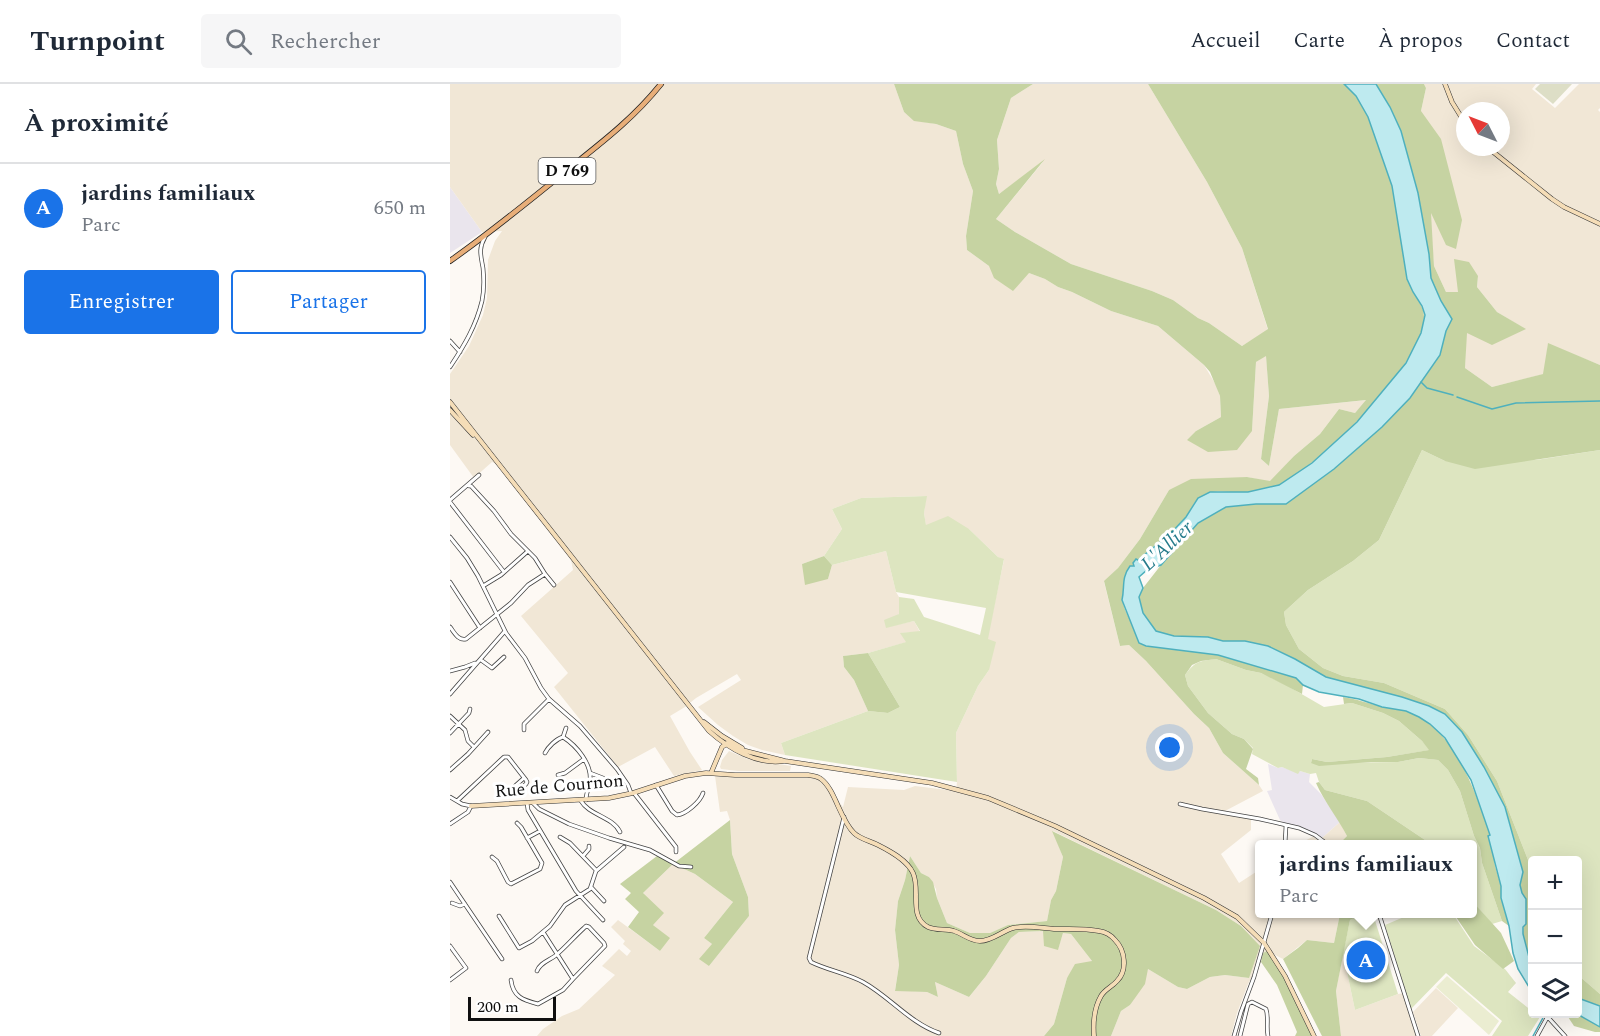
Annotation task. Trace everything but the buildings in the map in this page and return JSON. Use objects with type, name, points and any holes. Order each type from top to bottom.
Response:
[{"type":"main road","name":"D 769","points":[[450,261],[616,132],[661,84]]},
{"type":"main road","points":[[1445,84],[1456,108]]},
{"type":"main road","points":[[1498,156],[1552,199],[1600,224]]},
{"type":"main road","points":[[450,402],[701,720],[740,753],[778,762],[785,761]]},
{"type":"main road","points":[[450,410],[482,444]]},
{"type":"main road","points":[[727,742],[744,750],[785,761],[932,783],[988,798],[1056,826],[1204,898],[1231,913],[1264,943],[1285,976],[1314,1036]]},
{"type":"main road","points":[[708,773],[726,748],[727,742]]},
{"type":"main road","points":[[715,765],[717,773]]},
{"type":"main road","name":"Rue de Cournon","points":[[471,806],[609,798],[685,776],[708,773],[808,775],[818,777],[825,783],[844,818]]},
{"type":"main road","points":[[844,818],[856,834],[887,850],[910,868],[917,885],[918,916],[928,927],[951,931],[976,941],[987,940],[1007,930],[1021,927],[1093,930],[1115,939],[1123,952],[1123,968],[1120,979],[1104,991],[1099,1001],[1094,1020],[1094,1036]]},
{"type":"street","points":[[450,367],[477,320],[482,301],[483,270],[479,252],[485,236]]},
{"type":"street","points":[[450,341],[460,352]]},
{"type":"street","points":[[479,475],[450,501],[504,572]]},
{"type":"street","points":[[469,486],[492,508],[511,534],[537,561],[554,585]]},
{"type":"street","points":[[450,537],[467,558],[505,631],[525,658],[540,687],[549,699],[604,753],[632,793],[676,847],[676,852]]},
{"type":"street","points":[[483,586],[504,572],[528,551]]},
{"type":"street","points":[[450,627],[459,639],[466,639],[511,603],[531,582],[545,574]]},
{"type":"street","points":[[450,582],[480,628]]},
{"type":"street","points":[[450,694],[505,631]]},
{"type":"street","points":[[478,661],[492,668],[504,657]]},
{"type":"street","points":[[450,671],[465,668],[478,661]]},
{"type":"street","points":[[465,668],[468,672]]},
{"type":"street","points":[[456,670],[464,678]]},
{"type":"street","points":[[524,730],[524,724],[549,699]]},
{"type":"street","points":[[450,733],[470,709]]},
{"type":"street","points":[[450,716],[466,731],[468,741],[474,747]]},
{"type":"street","points":[[563,738],[566,728]]},
{"type":"street","points":[[450,770],[453,764],[488,732]]},
{"type":"street","points":[[545,753],[547,748],[563,738]]},
{"type":"street","points":[[563,738],[571,743],[584,759],[590,773],[590,784],[583,804],[616,825],[620,832]]},
{"type":"street","points":[[457,801],[504,756],[508,757],[524,778]]},
{"type":"street","points":[[558,775],[565,773],[584,759]]},
{"type":"street","points":[[590,773],[605,781],[603,784],[590,784]]},
{"type":"street","points":[[656,785],[676,815],[685,813],[702,798],[703,793]]},
{"type":"street","name":"Rue de Cournon","points":[[450,797],[471,806]]},
{"type":"street","points":[[527,803],[528,810],[576,891],[603,920]]},
{"type":"street","points":[[533,803],[569,824],[653,852],[679,866],[691,867]]},
{"type":"street","points":[[1180,804],[1299,828],[1322,840]]},
{"type":"street","points":[[450,824],[468,812],[471,806]]},
{"type":"street","points":[[844,818],[809,958],[811,962],[863,982],[926,1028],[939,1033]]},
{"type":"street","points":[[492,857],[511,884],[540,869],[542,863],[517,823]]},
{"type":"street","points":[[1285,840],[1286,826]]},
{"type":"street","points":[[527,838],[540,831]]},
{"type":"street","points":[[545,839],[550,837]]},
{"type":"street","points":[[560,837],[570,843],[596,871]]},
{"type":"street","points":[[583,856],[589,846]]},
{"type":"street","points":[[499,916],[519,948],[543,932],[554,922],[563,907],[591,887],[596,871],[624,847]]},
{"type":"street","points":[[450,882],[502,959]]},
{"type":"street","points":[[591,887],[604,902]]},
{"type":"street","points":[[453,903],[460,906],[465,904]]},
{"type":"street","points":[[1234,1036],[1271,918]]},
{"type":"street","points":[[1380,918],[1418,1036]]},
{"type":"street","points":[[512,980],[512,986],[522,999],[540,1004],[563,990],[605,944],[589,927],[586,927],[540,965],[537,971]]},
{"type":"street","points":[[543,932],[573,979]]},
{"type":"street","points":[[450,946],[466,968],[450,980]]},
{"type":"street","points":[[1240,1036],[1248,1004],[1252,1002],[1266,1009],[1268,1036]]},
{"type":"street","points":[[1537,1036],[1545,1018]]},
{"type":"street","points":[[1549,1018],[1565,1036]]},
{"type":"street","points":[[1541,1029],[1545,1025],[1554,1023]]},
{"type":"shaded area","points":[[450,84],[894,84],[904,112],[914,120],[956,131],[963,164],[973,191],[966,236],[967,250],[989,266],[1029,273],[1111,311],[1158,326],[1204,365],[1220,396],[1221,417],[1196,431],[1252,431],[1256,362],[1266,355],[1269,396],[1261,459],[1269,466],[1279,409],[1367,400],[1355,413],[1339,409],[1320,434],[1294,456],[1270,482],[1247,477],[1169,490],[1140,539],[1104,582],[1120,646],[1129,645],[1146,661],[1209,728],[1223,753],[1263,791],[1225,811],[1251,819],[1251,830],[1221,854],[1239,883],[1255,873],[1255,918],[1339,918],[1334,943],[1307,940],[1283,959],[1267,951],[1263,953],[1261,962],[1248,984],[1231,1036],[1111,1036],[1121,1011],[1130,1005],[1148,969],[1178,987],[1187,989],[1210,977],[1225,975],[1249,978],[1241,926],[1216,910],[1053,831],[1063,857],[1047,921],[1008,925],[990,933],[970,933],[947,923],[937,898],[936,889],[929,877],[921,873],[910,856],[898,901],[895,930],[899,965],[895,990],[927,992],[938,997],[935,982],[969,997],[1011,938],[1019,932],[1043,931],[1058,949],[1063,933],[1071,934],[1092,961],[1067,978],[1054,1024],[1044,1036],[537,1036],[562,1016],[579,1009],[615,975],[602,966],[619,949],[627,956],[631,951],[611,927],[618,920],[660,951],[669,938],[653,925],[643,893],[673,864],[695,874],[733,902],[704,938],[712,944],[709,966],[749,916],[748,897],[732,854],[730,820],[727,811],[720,812],[715,776],[813,777],[822,781],[843,807],[848,787],[904,790],[915,786],[956,791],[956,733],[978,686],[989,670],[987,639],[1004,560],[969,529],[926,526],[924,513],[926,496],[861,498],[832,509],[842,529],[824,556],[802,564],[828,579],[832,565],[886,551],[899,597],[899,614],[886,627],[914,621],[920,632],[901,633],[907,642],[868,653],[843,656],[844,667],[854,680],[868,711],[781,743],[785,755],[762,750],[733,736],[698,707],[741,680],[737,674],[670,716],[702,770],[674,776],[655,747],[618,767],[554,687],[568,673],[521,616],[573,570],[571,560],[496,464],[492,462],[474,478],[450,445],[450,374],[469,346],[483,315],[487,298],[488,260],[495,241],[502,231],[482,232],[450,187]]},
{"type":"shaded area","points":[[1033,84],[1148,84],[1207,182],[1242,248],[1268,330],[1242,346],[1173,300],[1071,264],[996,219],[1043,162],[999,194],[996,184],[999,169],[997,140],[1011,98]]},
{"type":"shaded area","points":[[1424,84],[1536,84],[1532,89],[1555,108],[1579,84],[1600,84],[1600,108],[1598,110],[1600,112],[1600,365],[1548,344],[1544,374],[1492,387],[1465,368],[1466,333],[1525,329],[1497,312],[1477,287],[1478,276],[1458,293],[1446,292],[1434,266],[1421,111],[1426,88]]},
{"type":"shaded area","points":[[450,187],[482,232],[450,253]]},
{"type":"shaded area","points":[[729,751],[748,759],[791,766],[790,771],[721,769],[722,760]]},
{"type":"shaded area","points":[[1268,764],[1298,773],[1300,771],[1310,774],[1309,782],[1321,794],[1340,822],[1322,838],[1299,827],[1287,825],[1280,820],[1267,791],[1272,790]]},
{"type":"shaded area","points":[[1340,822],[1347,836],[1343,840],[1306,840],[1314,836],[1322,838]]},
{"type":"shaded area","points":[[1343,953],[1355,1010],[1404,993],[1417,1036],[1341,1036],[1336,991]]},
{"type":"shaded area","points":[[1436,988],[1458,1008],[1432,1036],[1421,1036],[1413,1012]]},
{"type":"green space","points":[[894,84],[1033,84],[1011,98],[997,140],[999,169],[996,184],[999,194],[1045,159],[996,219],[1071,264],[1173,300],[1242,346],[1268,329],[1242,248],[1207,182],[1148,84],[1344,84],[1356,96],[1368,117],[1392,186],[1413,292],[1424,313],[1420,336],[1408,359],[1389,385],[1367,411],[1319,457],[1297,474],[1272,488],[1249,492],[1211,492],[1200,497],[1178,526],[1137,562],[1127,579],[1124,592],[1125,609],[1137,638],[1145,646],[1218,655],[1296,678],[1303,685],[1302,694],[1261,673],[1216,659],[1192,665],[1185,675],[1188,686],[1208,713],[1232,734],[1244,739],[1253,749],[1246,769],[1258,778],[1259,785],[1223,753],[1209,728],[1146,661],[1129,645],[1120,646],[1104,581],[1118,568],[1140,539],[1169,490],[1191,479],[1247,477],[1270,481],[1320,434],[1339,409],[1355,413],[1366,400],[1279,409],[1269,466],[1261,459],[1269,396],[1266,356],[1256,362],[1252,431],[1237,450],[1208,452],[1187,440],[1196,431],[1221,417],[1220,396],[1210,372],[1158,326],[1111,311],[1029,273],[1013,291],[994,278],[989,266],[967,250],[966,236],[973,191],[963,164],[956,131],[936,124],[914,121],[904,112]]},
{"type":"green space","points":[[1376,84],[1424,84],[1426,88],[1421,111],[1441,139],[1462,220],[1456,249],[1446,245],[1431,213],[1434,266],[1446,292],[1458,292],[1454,259],[1469,262],[1478,276],[1477,287],[1497,312],[1526,329],[1492,345],[1467,333],[1465,368],[1492,387],[1543,374],[1548,343],[1600,365],[1600,450],[1475,469],[1445,461],[1422,450],[1379,540],[1353,561],[1308,590],[1284,612],[1286,625],[1299,649],[1323,668],[1343,676],[1384,683],[1445,709],[1468,735],[1497,781],[1528,860],[1528,953],[1523,934],[1526,900],[1520,885],[1523,872],[1505,807],[1462,732],[1445,714],[1402,697],[1326,677],[1268,646],[1208,637],[1174,636],[1156,631],[1143,613],[1139,597],[1143,588],[1161,565],[1198,523],[1226,507],[1286,504],[1334,469],[1382,427],[1410,398],[1440,355],[1451,319],[1431,278],[1418,193],[1401,131]]},
{"type":"green space","points":[[1540,84],[1572,84],[1553,104],[1535,89]]},
{"type":"green space","points":[[1422,450],[1445,461],[1536,460],[1600,450],[1600,994],[1582,978],[1582,856],[1528,856],[1528,860],[1497,781],[1468,735],[1445,709],[1384,683],[1343,676],[1323,668],[1299,649],[1286,625],[1284,612],[1308,590],[1353,561],[1379,540]]},
{"type":"green space","points":[[927,496],[924,513],[926,525],[948,516],[969,529],[998,557],[1004,559],[988,639],[996,642],[989,670],[978,686],[956,733],[957,782],[785,755],[781,743],[868,711],[888,713],[900,707],[868,653],[906,642],[900,633],[920,631],[914,621],[886,628],[884,620],[899,614],[899,597],[914,599],[924,617],[980,635],[986,608],[896,592],[886,551],[832,565],[824,556],[842,529],[832,509],[861,498]]},
{"type":"green space","points":[[824,556],[832,565],[828,579],[805,585],[802,564]]},
{"type":"green space","points":[[868,653],[900,707],[888,713],[868,711],[854,680],[844,667],[843,656]]},
{"type":"green space","points":[[1216,659],[1261,673],[1324,707],[1352,703],[1399,721],[1430,750],[1387,757],[1327,762],[1312,759],[1311,763],[1398,762],[1419,758],[1438,760],[1448,770],[1460,791],[1476,840],[1425,840],[1367,801],[1325,790],[1316,773],[1300,771],[1298,774],[1282,767],[1278,768],[1252,754],[1253,748],[1244,739],[1232,734],[1208,713],[1188,686],[1185,675],[1195,664]]},
{"type":"green space","points":[[1343,697],[1406,711],[1437,730],[1449,744],[1468,777],[1488,828],[1489,841],[1492,845],[1501,886],[1501,898],[1509,926],[1502,921],[1460,791],[1448,770],[1438,760],[1419,758],[1398,762],[1319,766],[1311,763],[1312,759],[1327,762],[1387,757],[1429,750],[1399,721],[1352,703],[1344,704]]},
{"type":"green space","points":[[1319,782],[1325,790],[1367,801],[1425,840],[1343,840],[1347,836],[1316,783]]},
{"type":"green space","points":[[730,820],[732,854],[748,897],[749,916],[709,966],[699,959],[712,944],[704,938],[733,902],[695,874],[673,864]]},
{"type":"green space","points":[[1052,831],[1216,910],[1241,926],[1260,946],[1249,978],[1225,975],[1210,977],[1187,989],[1178,987],[1148,969],[1145,984],[1130,1005],[1121,1011],[1111,1036],[1044,1036],[1054,1024],[1067,978],[1075,964],[1092,961],[1071,934],[1063,933],[1058,950],[1044,946],[1043,931],[1019,932],[1011,938],[969,997],[935,982],[938,997],[927,992],[895,991],[899,965],[895,930],[898,901],[910,856],[921,873],[933,882],[947,923],[970,933],[990,933],[1008,925],[1047,921],[1063,857]]},
{"type":"green space","points":[[1477,842],[1502,921],[1492,924],[1477,907]]},
{"type":"green space","points":[[657,856],[673,864],[643,893],[664,913],[653,925],[670,938],[660,951],[628,927],[639,912],[625,899],[631,893],[620,884]]},
{"type":"green space","points":[[1477,906],[1501,933],[1514,961],[1503,969],[1475,945],[1457,918],[1477,918]]},
{"type":"green space","points":[[1339,918],[1354,918],[1350,920],[1336,991],[1341,1036],[1322,1036],[1283,959],[1307,940],[1334,943]]},
{"type":"green space","points":[[1374,918],[1398,994],[1355,1010],[1343,953],[1350,920]]},
{"type":"green space","points":[[1402,918],[1456,918],[1474,946],[1505,969],[1516,983],[1508,992],[1528,1008],[1528,1018],[1539,1018],[1528,1036],[1492,1036],[1502,1021],[1446,973],[1411,1009],[1385,925]]},
{"type":"green space","points":[[1267,951],[1277,964],[1312,1036],[1295,1036],[1297,1032],[1277,985],[1261,962],[1263,953]]},
{"type":"green space","points":[[1447,976],[1499,1021],[1489,1035],[1436,987]]},
{"type":"green space","points":[[1582,978],[1600,994],[1600,1006],[1582,999]]},
{"type":"green space","points":[[1582,1017],[1600,1027],[1600,1032],[1595,1032],[1574,1026],[1569,1018]]},
{"type":"water","name":"L'Allier","points":[[1344,84],[1376,84],[1401,131],[1418,193],[1431,278],[1452,319],[1446,331],[1440,355],[1410,398],[1382,427],[1334,469],[1286,504],[1226,507],[1198,523],[1161,565],[1147,570],[1139,577],[1143,588],[1139,597],[1143,613],[1156,631],[1174,636],[1208,637],[1268,646],[1326,677],[1402,697],[1445,714],[1462,732],[1505,807],[1523,872],[1520,885],[1526,899],[1526,924],[1523,927],[1523,934],[1528,953],[1528,985],[1518,969],[1513,953],[1509,926],[1501,898],[1501,886],[1488,836],[1490,835],[1471,780],[1445,738],[1430,724],[1406,711],[1319,692],[1303,685],[1296,678],[1218,655],[1146,646],[1139,643],[1122,600],[1127,570],[1130,566],[1134,566],[1136,559],[1138,560],[1171,533],[1186,517],[1198,498],[1210,492],[1248,492],[1279,485],[1312,463],[1357,422],[1406,363],[1421,333],[1425,315],[1407,279],[1392,186],[1368,117],[1356,96]]},
{"type":"water","points":[[1582,999],[1600,1006],[1600,1027],[1582,1017]]},
{"type":"waterway","points":[[1421,382],[1427,388],[1453,395]]},
{"type":"waterway","points":[[1457,397],[1492,409],[1516,403],[1600,401]]},
{"type":"waterway","points":[[1533,1036],[1543,1018]]},
{"type":"place","name":"jardins familiaux","points":[[1366,960]]}]
